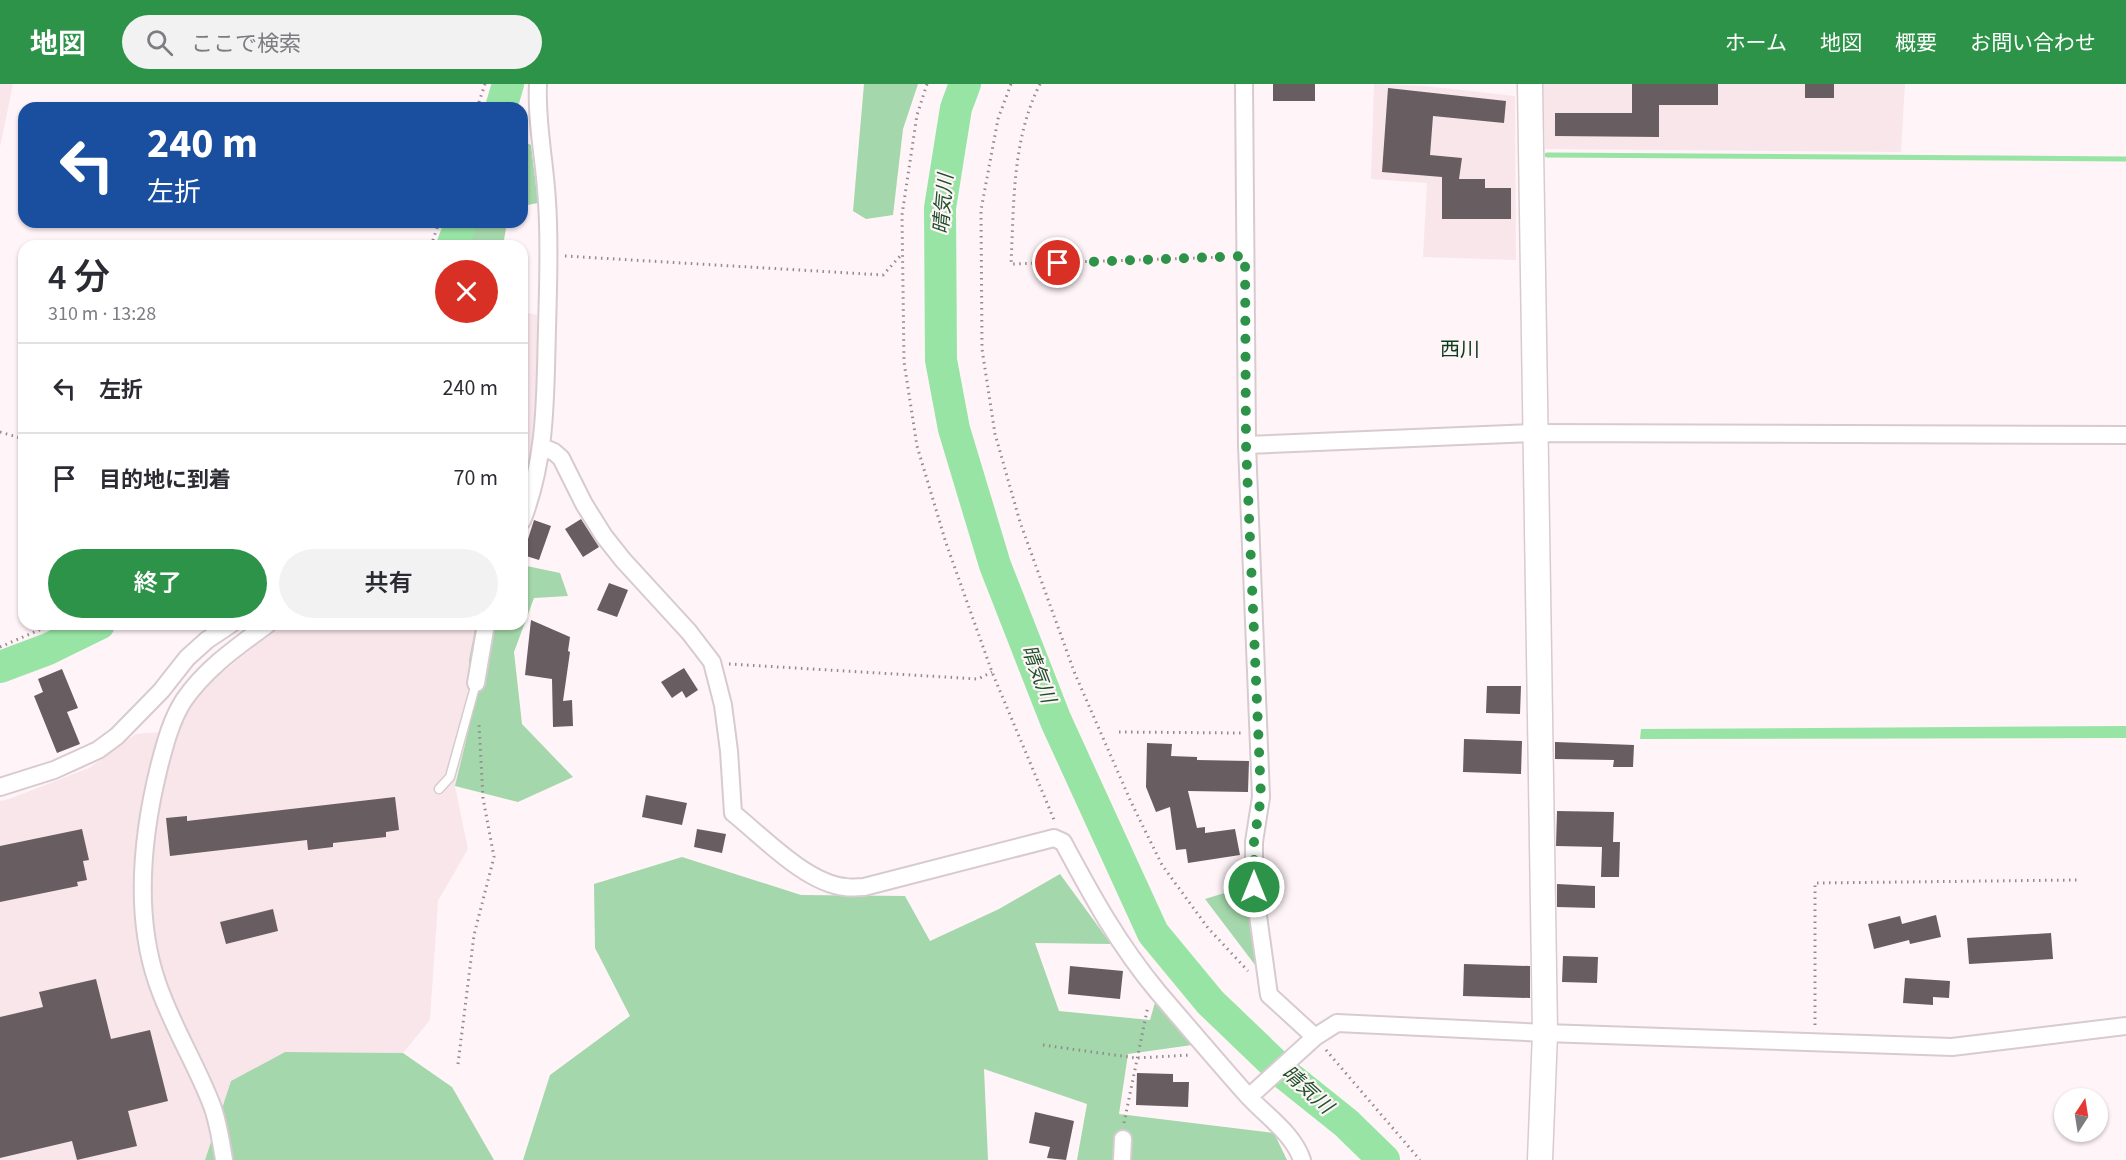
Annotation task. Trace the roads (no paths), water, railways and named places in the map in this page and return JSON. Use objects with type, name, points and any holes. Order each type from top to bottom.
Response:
[{"type":"street","points":[[528,505],[542,447],[548,255],[548,202],[537,104],[538,84]]},
{"type":"street","points":[[1244,84],[1246,445],[1261,797],[1254,842],[1254,887],[1269,994],[1315,1037]]},
{"type":"street","points":[[1530,84],[1545,1033],[1540,1160]]},
{"type":"street","points":[[1246,445],[1534,433],[2126,435]]},
{"type":"street","points":[[542,447],[561,458],[584,504],[604,536],[689,632],[712,663],[725,717],[734,813],[799,867],[823,880],[844,887],[864,886],[1054,838],[1063,842],[1105,920],[1156,990],[1249,1097],[1298,1146],[1302,1160]]},
{"type":"street","points":[[0,787],[54,770],[98,750],[117,736],[161,692],[187,658],[222,630]]},
{"type":"street","points":[[224,1160],[212,1104],[157,981],[146,935],[144,897],[146,836],[152,796],[162,756],[170,729],[183,702],[202,676],[260,630]]},
{"type":"street","points":[[476,683],[485,630]]},
{"type":"street","points":[[1249,1097],[1315,1037],[1337,1023],[1545,1033],[1952,1047],[2126,1026]]},
{"type":"street","points":[[1122,1160],[1123,1139]]},
{"type":"lane","points":[[439,789],[450,777],[476,683]]},
{"type":"waterway","points":[[503,102],[508,84]]},
{"type":"waterway","name":"晴気川","points":[[965,84],[956,108],[940,208],[941,360],[954,429],[995,565],[1056,721],[1153,933],[1210,1002],[1286,1075],[1346,1123],[1384,1160]]},
{"type":"waterway","points":[[1547,155],[2126,159]]},
{"type":"waterway","points":[[454,240],[459,228]]},
{"type":"waterway","points":[[0,667],[48,649],[87,630]]},
{"type":"district","name":"西川","points":[[1460,350]]}]
